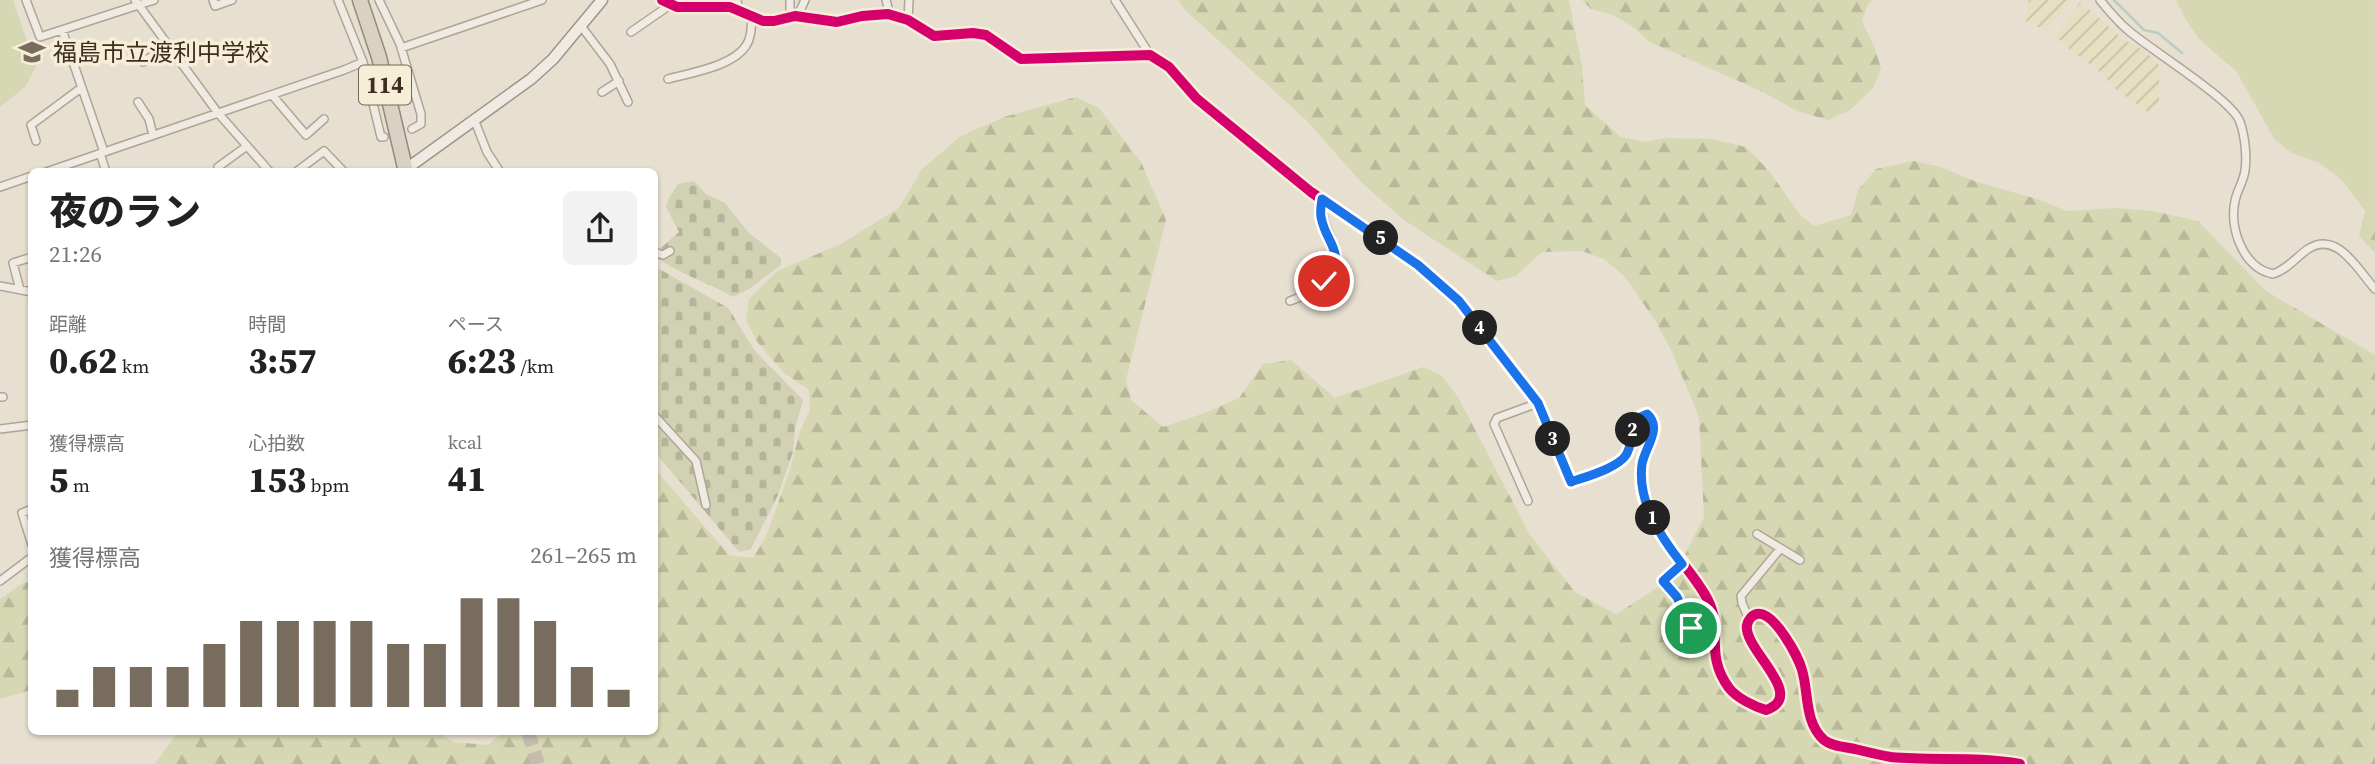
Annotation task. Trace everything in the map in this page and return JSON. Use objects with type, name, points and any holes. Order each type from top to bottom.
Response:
[{"type":"highway","name":"114","points":[[360,0],[373,35],[404,168]]},
{"type":"street","points":[[26,0],[40,37],[137,3],[154,0]]},
{"type":"street","points":[[213,0],[215,6],[232,0]]},
{"type":"street","points":[[338,0],[363,62],[381,137],[384,137]]},
{"type":"street","points":[[379,0],[401,48],[421,114],[421,124],[412,130]]},
{"type":"street","points":[[401,48],[542,0]]},
{"type":"street","points":[[409,168],[531,79],[553,58],[602,0]]},
{"type":"street","points":[[737,0],[739,12]]},
{"type":"street","points":[[790,0],[794,17]]},
{"type":"street","points":[[794,17],[805,0]]},
{"type":"street","points":[[886,0],[890,15]]},
{"type":"street","points":[[908,20],[909,0]]},
{"type":"street","points":[[1115,0],[1150,55],[1168,67],[1196,98],[1322,199],[1446,287],[1538,403],[1571,482],[1598,473],[1621,461],[1626,455],[1638,418],[1647,414],[1652,418],[1653,435],[1646,447],[1642,464],[1641,483],[1644,498],[1650,513],[1708,600],[1712,611],[1717,666],[1735,694],[1766,710],[1772,708],[1780,699],[1776,678],[1748,637],[1749,619],[1756,614],[1762,614],[1776,623],[1802,668],[1810,718],[1816,731],[1827,743],[1891,757],[1977,758],[2020,764]]},
{"type":"street","points":[[2099,0],[2130,32],[2225,103],[2240,122],[2246,158],[2245,173],[2235,200],[2234,227],[2239,242],[2259,268],[2273,274],[2290,267],[2309,249],[2330,243],[2342,250],[2375,289]]},
{"type":"street","points":[[631,32],[666,2],[677,7],[730,7],[752,17],[774,21],[794,17],[837,22],[862,16],[890,15],[908,20],[934,36],[973,33],[986,35],[1021,59],[1150,55]]},
{"type":"street","points":[[137,3],[218,113],[266,168]]},
{"type":"street","points":[[668,79],[714,67],[743,51],[751,35],[752,17]]},
{"type":"street","points":[[581,26],[619,81],[628,102]]},
{"type":"street","points":[[62,30],[105,168]]},
{"type":"street","points":[[143,62],[169,46]]},
{"type":"street","points":[[57,168],[363,62]]},
{"type":"street","points":[[602,92],[619,81]]},
{"type":"street","points":[[36,141],[30,125],[82,88]]},
{"type":"street","points":[[272,95],[306,135],[324,119]]},
{"type":"street","points":[[138,102],[149,119],[153,135]]},
{"type":"street","points":[[474,119],[487,152],[497,168]]},
{"type":"street","points":[[218,167],[247,146]]},
{"type":"street","points":[[301,168],[324,151],[340,168]]},
{"type":"street","points":[[1,184],[28,177]]},
{"type":"street","points":[[1290,301],[1324,281],[1336,262],[1333,244],[1321,215],[1322,199]]},
{"type":"street","points":[[658,254],[663,255],[670,251]]},
{"type":"street","points":[[20,290],[13,263],[28,258]]},
{"type":"street","points":[[0,286],[28,291]]},
{"type":"street","points":[[1528,501],[1493,424],[1497,418],[1538,403]]},
{"type":"street","points":[[658,419],[696,461],[706,505]]},
{"type":"street","points":[[0,429],[28,426]]},
{"type":"street","points":[[28,511],[22,513],[28,532]]},
{"type":"street","points":[[1757,534],[1800,560]]},
{"type":"street","points":[[1749,619],[1741,596],[1780,549]]},
{"type":"street","points":[[0,582],[28,560]]},
{"type":"street","points":[[1682,564],[1663,581],[1677,597],[1691,628]]},
{"type":"shaded area","points":[[2029,0],[2070,0],[2047,31],[2024,20]]},
{"type":"shaded area","points":[[2080,2],[2125,41],[2146,52],[2159,65],[2159,104],[2148,112],[2117,90],[2097,69],[2066,47],[2056,36]]},
{"type":"green space","points":[[0,0],[13,0],[36,67],[25,87],[0,107]]},
{"type":"green space","points":[[1178,0],[1569,0],[1582,66],[1585,105],[1621,137],[1644,142],[1667,138],[1712,139],[1746,147],[1769,171],[1800,215],[1814,226],[1851,215],[1858,190],[1876,169],[1914,161],[1941,167],[1974,181],[2040,200],[2067,211],[2116,208],[2153,211],[2198,221],[2266,291],[2375,355],[2375,764],[155,764],[176,735],[442,735],[453,742],[488,745],[500,735],[658,735],[658,472],[729,555],[753,558],[766,536],[789,473],[800,431],[810,410],[809,390],[784,373],[758,343],[746,321],[749,299],[777,271],[841,244],[899,208],[922,169],[961,136],[1004,117],[1076,97],[1099,108],[1141,162],[1166,220],[1126,380],[1131,400],[1163,427],[1239,398],[1263,364],[1291,360],[1335,398],[1423,367],[1441,375],[1458,397],[1530,535],[1575,592],[1616,614],[1673,578],[1704,517],[1699,417],[1671,350],[1656,322],[1625,277],[1604,259],[1582,251],[1542,252],[1516,276],[1497,281],[1404,220],[1361,182],[1306,120],[1185,10]]},
{"type":"green space","points":[[1582,0],[1874,0],[1868,4],[1862,21],[1881,69],[1873,88],[1850,110],[1828,120],[1797,111],[1761,91],[1650,42],[1632,26],[1613,15],[1591,9]]},
{"type":"green space","points":[[2176,0],[2375,0],[2375,224],[2342,180],[2319,163],[2292,153],[2275,140],[2236,71],[2200,40]]},
{"type":"green space","points":[[694,181],[706,194],[725,203],[749,233],[781,258],[781,265],[749,289],[733,297],[658,258],[662,247],[679,232],[666,207],[678,184]]},
{"type":"green space","points":[[2365,212],[2375,212],[2375,253],[2359,236]]},
{"type":"green space","points":[[658,268],[728,308],[755,351],[803,400],[795,429],[793,452],[778,495],[751,549],[739,552],[658,456]]},
{"type":"green space","points":[[28,582],[28,691],[0,699],[0,599]]},
{"type":"waterway","points":[[2114,0],[2144,30],[2158,33],[2182,53]]},
{"type":"tunnel","points":[[529,735],[538,764]]},
{"type":"cycle path","points":[[662,0],[677,7],[730,7],[763,21],[795,16],[837,22],[888,14],[908,20],[934,36],[973,33],[986,35],[1021,59],[1150,55],[1169,67],[1196,98],[1311,192],[1418,265],[1459,301],[1538,403],[1571,482],[1601,472],[1622,460],[1628,451],[1638,418],[1646,414],[1651,418],[1654,430],[1643,459],[1643,495],[1654,524],[1708,600],[1714,622],[1717,664],[1729,688],[1736,695],[1766,710],[1777,703],[1780,694],[1777,683],[1748,635],[1749,620],[1757,614],[1764,615],[1778,627],[1796,655],[1802,670],[1813,725],[1827,742],[1891,757],[1988,760],[2020,764]]},
{"type":"place","name":"福島市立渡利中学校","points":[[32,52]]},
{"type":"route","points":[[1324,281],[1336,262],[1336,253],[1323,223],[1322,199],[1418,265],[1459,301],[1538,403],[1571,482],[1598,473],[1621,461],[1626,455],[1634,423],[1642,415],[1647,414],[1652,418],[1653,435],[1646,447],[1641,483],[1650,513],[1682,564],[1663,581],[1677,597],[1691,628]]}]
